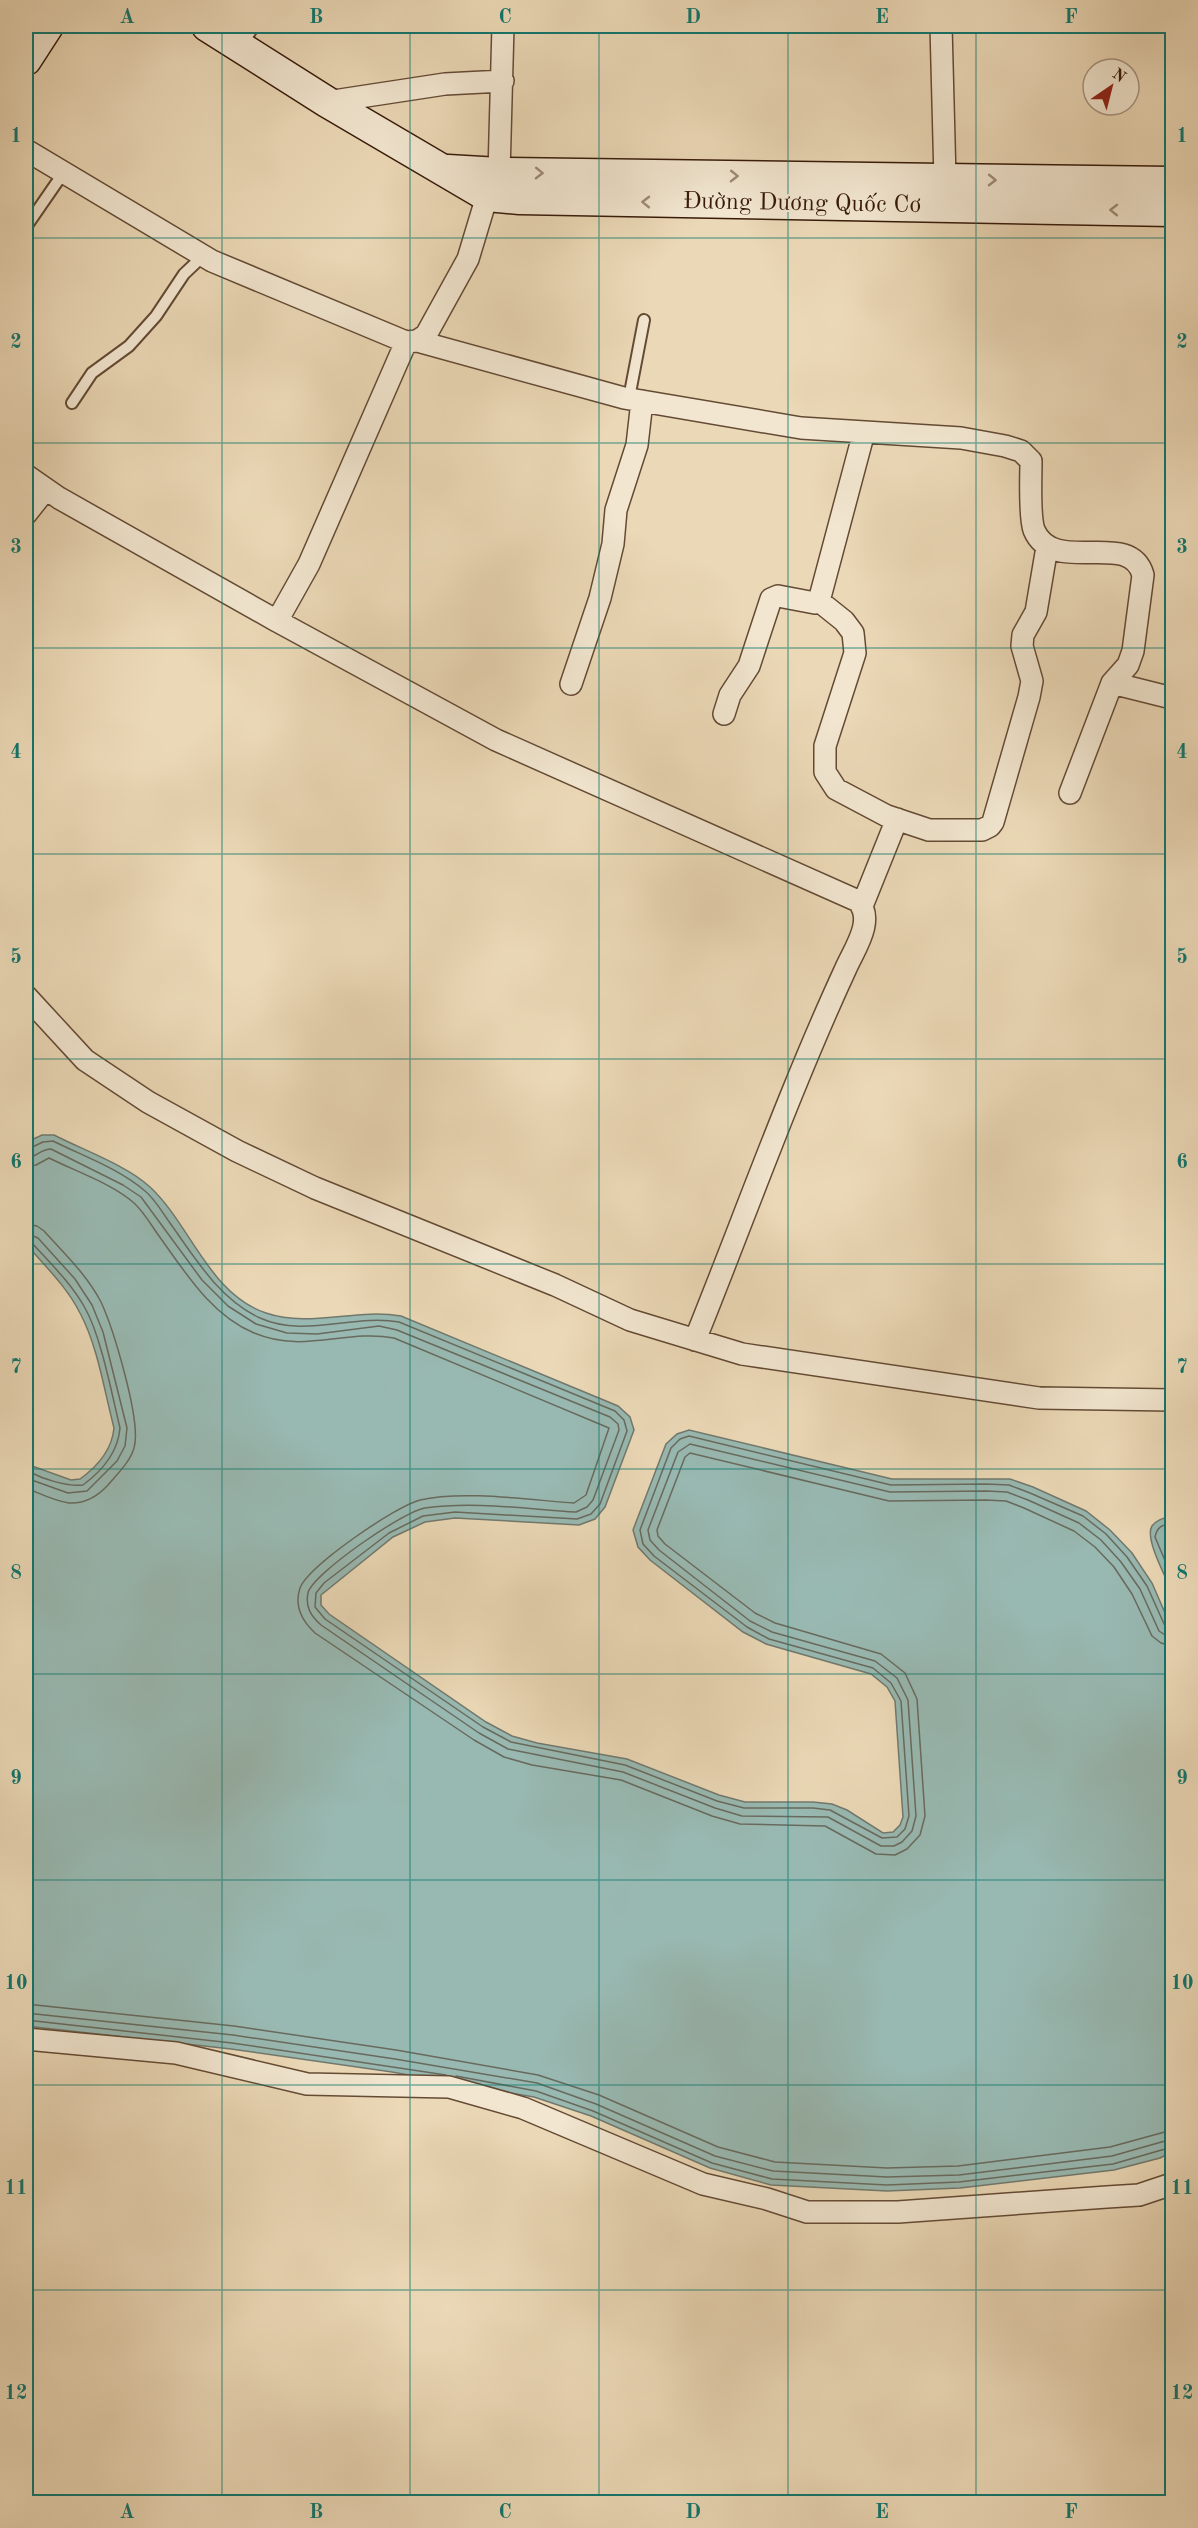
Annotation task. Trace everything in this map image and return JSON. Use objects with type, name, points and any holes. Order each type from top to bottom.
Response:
[{"type":"main road","points":[[26,60],[48,26]]},
{"type":"main road","name":"Đường Dương Quốc Cơ","points":[[207,26],[248,36],[327,102],[439,170],[493,185],[532,200],[1173,211]]},
{"type":"main road","name":"Đường Dương Quốc Cơ","points":[[493,185],[945,179],[1173,182]]},
{"type":"street","points":[[280,618],[309,564],[411,342],[426,335],[468,259],[493,185],[503,81],[503,26]]},
{"type":"street","points":[[940,26],[945,179]]},
{"type":"street","points":[[327,102],[445,84],[503,81]]},
{"type":"street","points":[[26,150],[203,256],[411,342],[635,400],[801,428],[961,438],[1005,446],[1027,455],[1031,460],[1034,528],[1047,547],[1059,551],[1120,554],[1130,557],[1140,567],[1143,575],[1133,651],[1128,665],[1112,683],[1070,793]]},
{"type":"street","points":[[571,684],[600,598],[613,544],[616,510],[637,445],[635,400]]},
{"type":"street","points":[[819,601],[864,432]]},
{"type":"street","points":[[26,475],[45,490],[280,618],[496,740],[858,901],[862,906],[866,914],[863,930],[826,1012],[696,1340]]},
{"type":"street","points":[[26,514],[45,490]]},
{"type":"street","points":[[819,601],[844,621],[853,633],[855,652],[825,746],[825,772],[836,789],[897,819],[929,830],[954,832],[982,830],[992,824],[1029,697],[1032,681],[1022,646],[1023,635],[1036,612],[1047,547]]},
{"type":"street","points":[[724,714],[730,695],[749,666],[771,599],[778,596],[815,603],[819,601]]},
{"type":"street","points":[[1112,683],[1173,698]]},
{"type":"street","points":[[862,906],[897,819]]},
{"type":"street","points":[[26,996],[86,1060],[148,1102],[237,1151],[315,1188],[522,1271],[630,1320],[742,1354],[1039,1398],[1173,1400]]},
{"type":"street","points":[[26,2039],[176,2052],[307,2084],[448,2087],[522,2108],[703,2184],[767,2199],[807,2212],[898,2212],[1107,2198],[1139,2195],[1173,2184]]},
{"type":"lane","points":[[26,227],[64,172]]},
{"type":"lane","points":[[72,403],[92,374],[129,346],[156,316],[184,274],[203,256]]},
{"type":"lane","points":[[635,400],[644,320]]},
{"type":"water","points":[[42,1135],[54,1135],[104,1158],[150,1187],[164,1202],[215,1275],[246,1304],[266,1313],[299,1319],[367,1314],[401,1316],[618,1406],[630,1417],[634,1430],[605,1507],[595,1519],[579,1525],[455,1518],[425,1522],[393,1537],[321,1595],[321,1605],[329,1614],[486,1722],[512,1736],[537,1743],[627,1759],[719,1795],[745,1802],[832,1804],[847,1810],[883,1833],[893,1832],[900,1825],[903,1817],[895,1701],[887,1687],[871,1674],[766,1644],[743,1632],[650,1560],[638,1547],[633,1530],[666,1444],[677,1434],[689,1430],[892,1479],[1010,1479],[1086,1511],[1110,1530],[1132,1553],[1152,1583],[1172,1629],[1172,2152],[1160,2158],[1114,2170],[960,2188],[887,2191],[771,2185],[710,2168],[591,2116],[534,2097],[392,2072],[231,2049],[26,2026],[26,1441],[30,1448],[32,1466],[71,1480],[80,1479],[103,1457],[113,1436],[114,1428],[96,1354],[80,1313],[62,1286],[26,1244],[26,1147],[31,1140]]},
{"type":"water","points":[[1172,1516],[1172,1592],[1153,1549],[1150,1532],[1156,1522]]}]
